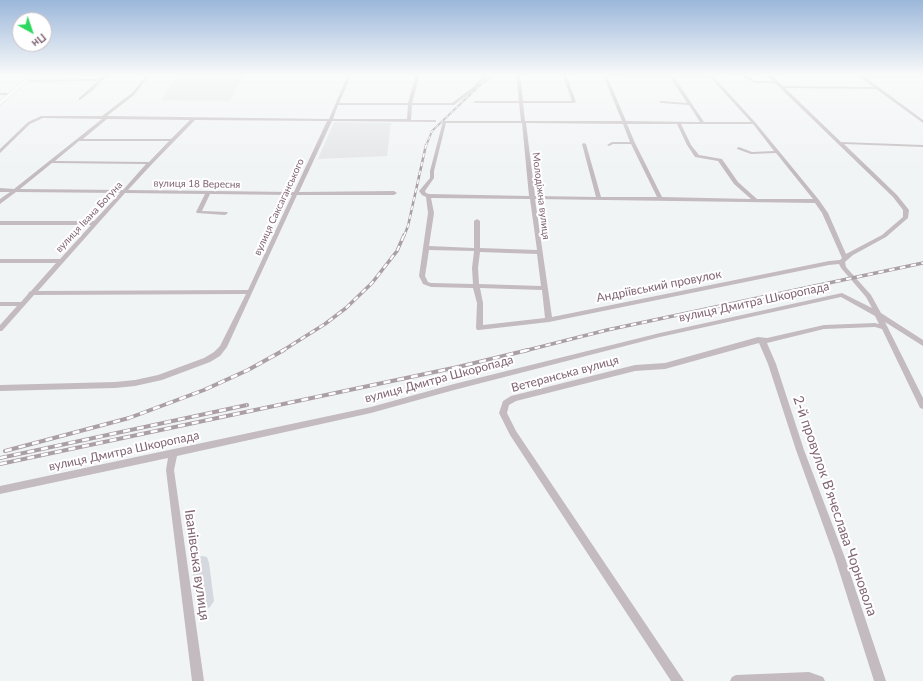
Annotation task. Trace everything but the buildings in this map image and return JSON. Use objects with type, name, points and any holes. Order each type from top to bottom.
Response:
[{"type":"street","points":[[0,202],[79,140],[118,106]]},
{"type":"street","name":"вулиця Саксаганського","points":[[0,388],[115,385],[135,383],[159,378],[207,360],[217,354],[223,347],[250,292],[336,106]]},
{"type":"street","points":[[409,121],[410,106]]},
{"type":"street","name":"Молодіжна вулиця","points":[[521,106],[549,320]]},
{"type":"street","points":[[618,106],[633,143],[660,198]]},
{"type":"street","points":[[691,106],[703,123]]},
{"type":"street","points":[[739,106],[817,201],[825,213],[843,260],[843,267],[869,296],[923,406]]},
{"type":"street","points":[[801,106],[842,143],[895,196],[906,210],[906,217],[884,236],[843,260]]},
{"type":"street","points":[[901,106],[923,122]]},
{"type":"street","points":[[0,152],[29,123],[38,118],[435,121]]},
{"type":"street","name":"вулиця Івана Богуна","points":[[0,329],[150,163],[193,119]]},
{"type":"street","points":[[754,123],[523,121],[444,122],[432,171],[432,178],[422,191],[428,196],[532,196],[817,201]]},
{"type":"street","points":[[678,122],[689,145],[697,156],[720,160],[736,183],[755,199]]},
{"type":"street","points":[[79,140],[172,140]]},
{"type":"street","points":[[610,143],[633,143]]},
{"type":"street","points":[[842,143],[923,146]]},
{"type":"street","points":[[584,144],[599,197]]},
{"type":"street","points":[[739,148],[751,153],[777,152]]},
{"type":"street","points":[[50,162],[150,163]]},
{"type":"street","name":"вулиця 18 Вересня","points":[[0,190],[295,194],[394,193]]},
{"type":"street","points":[[208,193],[198,212],[225,213]]},
{"type":"street","points":[[428,196],[431,213],[422,276],[425,283],[431,285],[545,288]]},
{"type":"street","points":[[476,286],[475,268],[477,250],[477,221]]},
{"type":"street","points":[[0,223],[95,223]]},
{"type":"street","points":[[426,248],[540,252]]},
{"type":"street","name":"Андріївський провулок","points":[[476,286],[480,303],[479,328],[549,320],[843,260]]},
{"type":"street","points":[[0,261],[60,262]]},
{"type":"street","points":[[31,293],[250,292]]},
{"type":"street","name":"вулиця Дмитра Шкоропада","points":[[0,490],[371,410],[645,339],[842,295],[879,315],[923,343]]},
{"type":"street","points":[[0,304],[21,304]]},
{"type":"street","name":"Ветеранська вулиця","points":[[678,681],[513,433],[503,413],[506,403],[514,398],[634,368],[665,366],[740,344],[767,341],[824,327],[875,325],[884,327]]},
{"type":"street","name":"2-й провулок В'ячеслава Чорновола","points":[[762,341],[772,364],[800,450],[840,558],[880,681]]},
{"type":"street","name":"Іванівська вулиця","points":[[173,453],[170,470],[198,681]]},
{"type":"street","points":[[736,681],[809,678],[819,681]]},
{"type":"shaded area","points":[[334,122],[391,123],[387,156],[318,159]]},
{"type":"shaded area","points":[[202,556],[207,557],[209,563],[214,601],[210,607],[201,612],[197,609],[192,568],[196,559]]},
{"type":"railway","points":[[426,146],[432,131],[458,106]]},
{"type":"railway","points":[[404,236],[408,226],[426,145]]},
{"type":"railway","points":[[282,351],[325,324],[346,308],[372,283],[397,251],[404,235]]},
{"type":"railway","points":[[527,350],[607,330],[923,263]]},
{"type":"railway","points":[[5,451],[129,418],[204,390],[248,370],[284,350]]},
{"type":"railway","points":[[0,464],[458,367],[527,350]]},
{"type":"railway","points":[[0,458],[247,405]]}]
